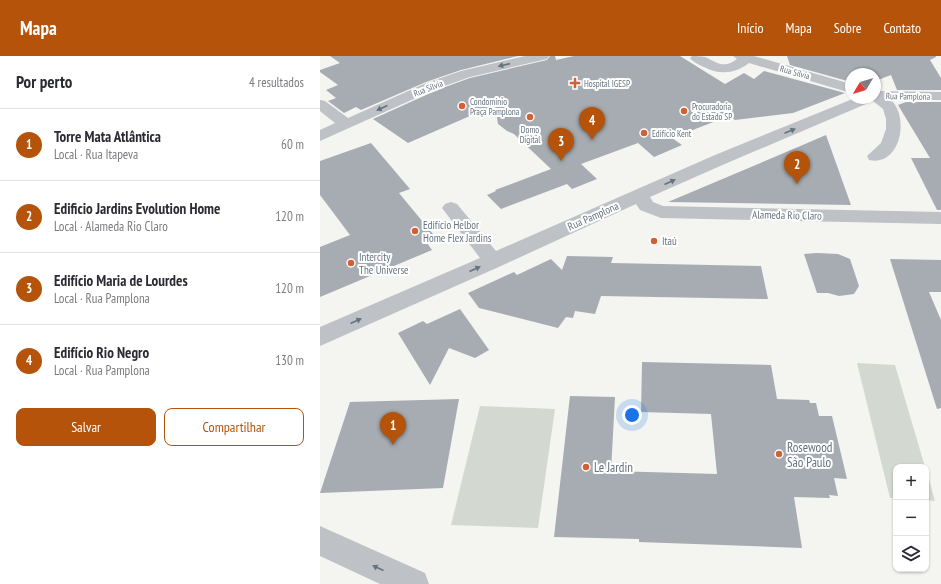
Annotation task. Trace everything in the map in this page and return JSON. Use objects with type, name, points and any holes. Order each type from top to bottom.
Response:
[{"type":"street","name":"Rua Sílvia","points":[[320,136],[431,86],[466,74],[542,56]]},
{"type":"street","name":"Rua Sílvia","points":[[744,57],[845,86]]},
{"type":"street","points":[[697,58],[711,67],[724,70],[731,69],[738,65],[744,57]]},
{"type":"street","name":"Rua Pamplona","points":[[881,96],[941,96]]},
{"type":"street","points":[[875,156],[883,151],[889,144],[894,124],[892,111],[887,104],[881,100]]},
{"type":"street","points":[[320,104],[346,124]]},
{"type":"street","name":"Rua Pamplona","points":[[320,337],[721,159],[854,104]]},
{"type":"street","name":"Alameda Rio Claro","points":[[640,196],[646,206],[661,212],[941,218]]},
{"type":"street","points":[[451,208],[494,261]]},
{"type":"street","points":[[320,541],[414,584]]},
{"type":"shaded area","points":[[857,363],[895,365],[924,464],[893,464],[893,498],[890,498]]},
{"type":"shaded area","points":[[480,406],[555,409],[538,528],[451,525]]},
{"type":"shaded area","points":[[929,480],[935,501],[929,500]]},
{"type":"building","points":[[330,56],[518,56],[461,70],[426,82],[361,110],[356,107],[344,113],[328,101],[336,98],[326,90],[338,85],[320,72],[320,70],[340,63]]},
{"type":"building","points":[[550,56],[555,56],[556,60],[574,56],[680,56],[725,84],[744,73],[754,79],[764,71],[845,93],[793,113],[735,120],[729,116],[672,138],[682,145],[654,157],[638,143],[581,164],[597,179],[572,189],[567,184],[501,209],[487,195],[496,191],[495,190],[551,169],[514,134],[498,124],[495,105],[408,143],[373,119],[437,90],[470,78],[547,60]]},
{"type":"building","points":[[787,56],[936,56],[930,60],[941,78],[941,90],[897,90],[891,75],[881,79],[881,68],[845,68],[845,80],[790,65]]},
{"type":"building","points":[[906,102],[941,102],[941,210],[937,210],[911,158],[930,158],[898,105]]},
{"type":"building","points":[[826,135],[851,205],[668,202],[798,147]]},
{"type":"building","points":[[371,143],[410,189],[399,193],[437,239],[427,243],[432,250],[320,297],[320,247],[350,235],[320,195],[320,161]]},
{"type":"building","points":[[804,254],[838,254],[850,259],[859,286],[854,294],[839,296],[828,293],[817,293]]},
{"type":"building","points":[[567,256],[613,257],[611,263],[761,266],[768,299],[601,296],[595,314],[575,311],[573,318],[566,317],[558,328],[479,308],[468,293],[514,272],[517,275],[551,259],[562,270]]},
{"type":"building","points":[[890,259],[941,260],[941,292],[929,292],[941,320],[941,408],[937,409]]},
{"type":"building","points":[[460,309],[489,350],[475,358],[449,348],[430,385],[398,333],[423,321],[427,324]]},
{"type":"building","name":"Rosewood São Paulo","points":[[642,362],[771,365],[777,399],[809,400],[810,403],[816,403],[819,416],[832,416],[847,479],[834,478],[838,496],[829,495],[830,498],[794,497],[802,548],[639,542],[639,539],[554,537],[570,396],[615,397],[611,471],[717,474],[711,414],[641,412]]},
{"type":"building","points":[[459,399],[443,488],[320,493],[350,402]]},
{"type":"place","name":"Hospital IGESP","points":[[575,83]]},
{"type":"place","name":"Condomínio Praça Pamplona","points":[[462,106]]},
{"type":"place","name":"Procuradoria do Estado SP","points":[[684,111]]},
{"type":"place","name":"Domo Digital","points":[[530,117]]},
{"type":"place","name":"Edifício Kent","points":[[644,133]]},
{"type":"place","name":"Edifício Rio Negro","points":[[592,140]]},
{"type":"place","name":"Edifício Maria de Lourdes","points":[[561,161]]},
{"type":"place","name":"Edificio Jardins Evolution Home","points":[[797,184]]},
{"type":"place","name":"Edifício Helbor Home Flex Jardins","points":[[415,231]]},
{"type":"place","name":"Itaú","points":[[654,241]]},
{"type":"place","name":"Intercity The Universe","points":[[351,263]]},
{"type":"place","name":"Torre Mata Atlântica","points":[[393,445]]},
{"type":"place","name":"Rosewood São Paulo","points":[[779,454]]},
{"type":"place","name":"Le Jardin","points":[[586,467]]}]
